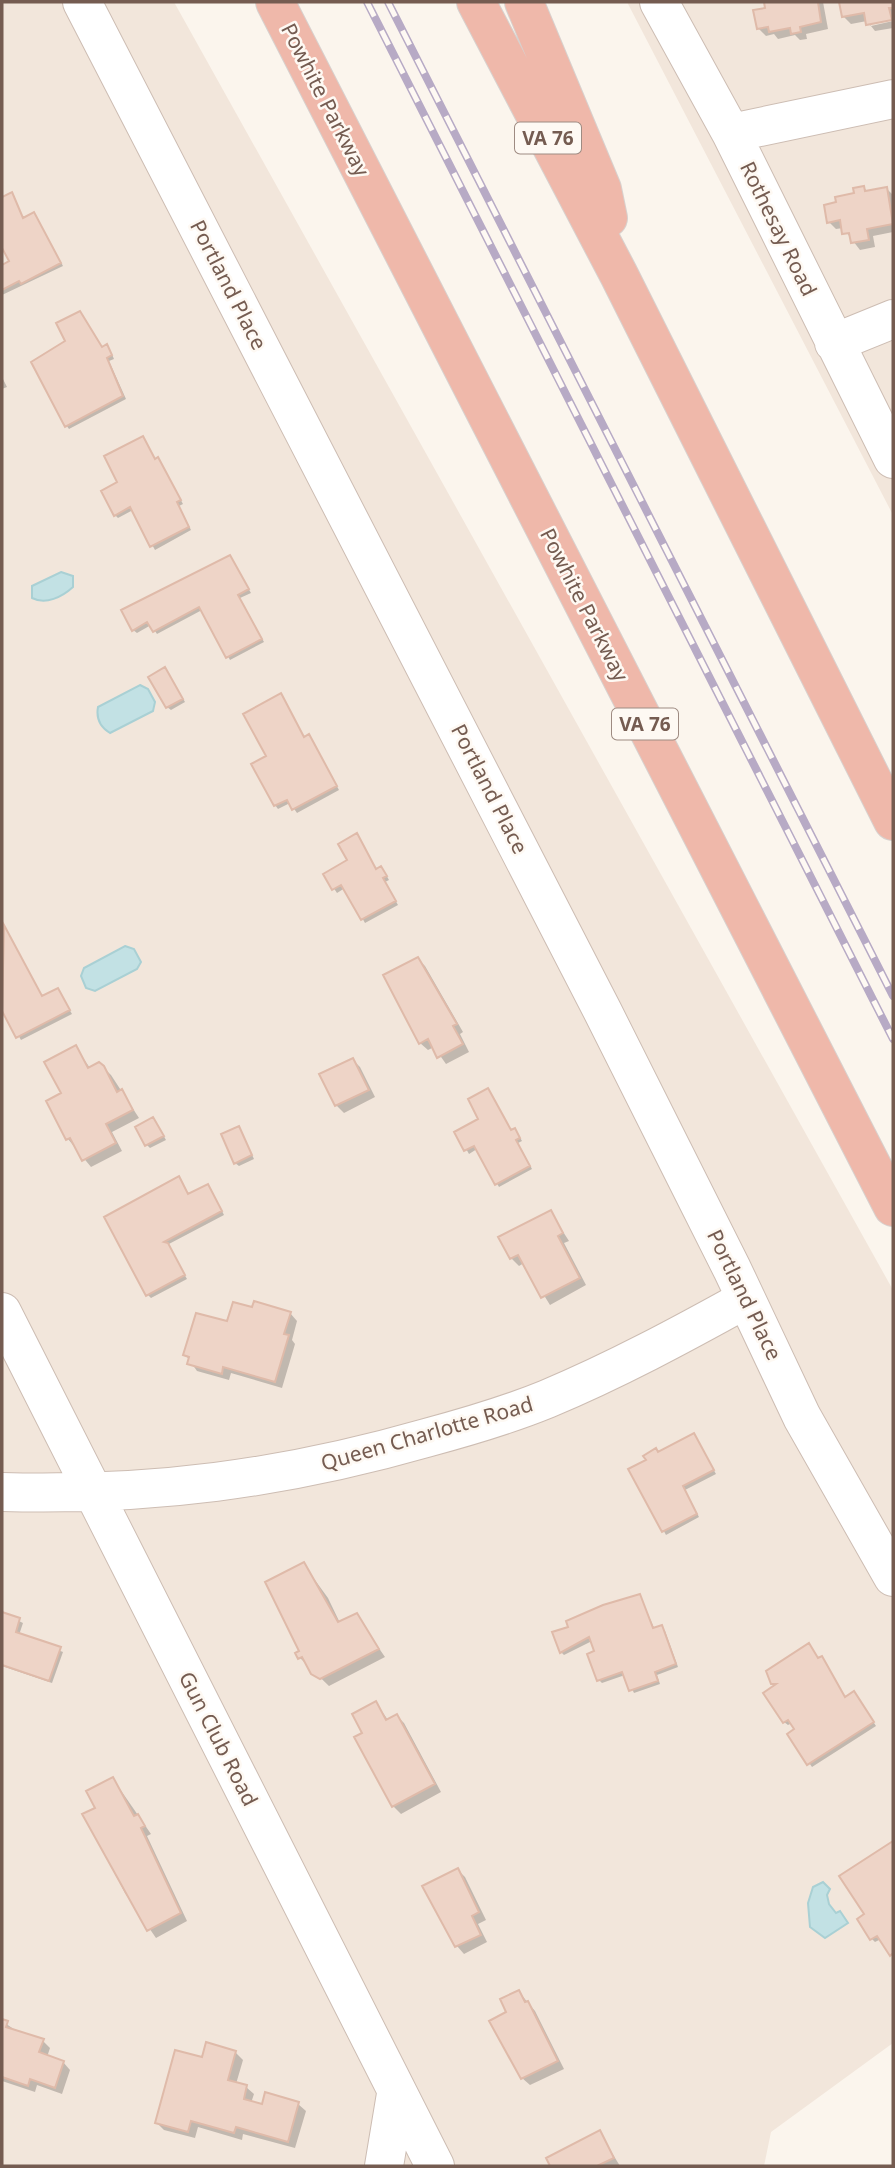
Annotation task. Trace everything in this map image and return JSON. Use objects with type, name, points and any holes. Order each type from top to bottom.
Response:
[{"type":"highway","points":[[246,2],[306,105],[397,242]]},
{"type":"highway","name":"Powhite Parkway","points":[[275,2],[893,1207]]},
{"type":"highway","name":"VA 76","points":[[476,2],[619,275],[893,821]]},
{"type":"highway","points":[[524,2],[603,189],[619,275]]},
{"type":"street","name":"Portland Place","points":[[82,2],[603,1012],[802,1417],[893,1577]]},
{"type":"street","name":"Rothesay Road","points":[[659,2],[731,133],[893,459]]},
{"type":"street","points":[[731,133],[893,99]]},
{"type":"street","points":[[834,343],[893,319]]},
{"type":"street","name":"Queen Charlotte Road","points":[[2,1492],[94,1494],[263,1476],[354,1459],[473,1425],[545,1400],[611,1370],[746,1299]]},
{"type":"street","name":"Gun Club Road","points":[[2,1312],[396,2094],[435,2166]]},
{"type":"street","points":[[384,2166],[396,2094]]},
{"type":"shaded area","points":[[2,2],[174,2],[893,1290],[893,2043],[771,2132],[764,2166],[2,2166]]},
{"type":"shaded area","points":[[627,2],[893,2],[893,515]]},
{"type":"water","points":[[61,572],[73,576],[73,587],[54,599],[43,601],[32,598],[32,586]]},
{"type":"water","points":[[140,685],[148,689],[155,702],[153,711],[110,733],[100,722],[98,707]]},
{"type":"water","points":[[125,946],[134,949],[141,962],[137,969],[95,991],[86,988],[81,976],[84,968]]},
{"type":"water","points":[[823,1882],[830,1889],[827,1895],[829,1904],[836,1913],[840,1911],[848,1923],[825,1938],[810,1927],[808,1903],[813,1887]]},
{"type":"building","points":[[764,2],[818,2],[821,22],[800,27],[801,32],[791,34],[790,28],[769,32],[768,27],[757,29],[753,10],[765,8]]},
{"type":"building","points":[[839,2],[893,2],[893,8],[889,8],[892,20],[866,25],[864,13],[842,17]]},
{"type":"building","points":[[864,186],[865,191],[887,187],[893,224],[867,229],[869,240],[851,243],[849,233],[842,234],[840,220],[827,223],[824,205],[836,202],[835,197],[854,193],[853,188]]},
{"type":"building","points":[[12,192],[23,218],[34,212],[61,263],[21,284],[19,281],[2,290],[2,265],[9,261],[2,248],[2,197]]},
{"type":"building","points":[[80,311],[102,347],[107,344],[112,355],[107,358],[123,396],[65,427],[31,362],[65,341],[56,323]]},
{"type":"building","points":[[143,436],[155,459],[158,457],[181,500],[177,502],[189,527],[150,547],[130,507],[114,516],[101,491],[117,482],[104,456]]},
{"type":"building","points":[[230,555],[249,589],[238,595],[262,639],[226,658],[199,607],[153,632],[147,622],[132,631],[121,610]]},
{"type":"building","points":[[165,667],[183,699],[166,708],[148,677]]},
{"type":"building","points":[[281,693],[304,737],[309,734],[337,786],[292,810],[287,800],[274,806],[251,764],[266,756],[243,714]]},
{"type":"building","points":[[357,833],[376,869],[381,866],[387,876],[383,878],[396,901],[361,920],[341,885],[332,890],[323,874],[347,860],[338,844]]},
{"type":"building","points":[[4,925],[42,996],[58,988],[70,1010],[16,1038],[2,1011]]},
{"type":"building","points":[[418,957],[457,1024],[453,1026],[463,1044],[437,1058],[428,1039],[419,1044],[383,975]]},
{"type":"building","points":[[76,1045],[88,1068],[99,1062],[104,1066],[117,1092],[122,1089],[133,1110],[106,1124],[116,1143],[82,1161],[70,1138],[66,1140],[46,1101],[61,1093],[44,1062]]},
{"type":"building","points":[[353,1058],[369,1090],[335,1106],[319,1074]]},
{"type":"building","points":[[488,1088],[511,1130],[515,1128],[520,1138],[516,1140],[530,1166],[495,1185],[474,1146],[464,1151],[454,1132],[478,1119],[468,1099]]},
{"type":"building","points":[[153,1117],[164,1136],[145,1146],[135,1127]]},
{"type":"building","points":[[239,1126],[252,1155],[234,1164],[221,1134]]},
{"type":"building","points":[[179,1176],[188,1194],[208,1184],[222,1211],[164,1242],[168,1243],[185,1275],[146,1296],[104,1217]]},
{"type":"building","points":[[551,1210],[563,1233],[558,1236],[580,1278],[541,1298],[518,1255],[510,1259],[498,1237]]},
{"type":"building","points":[[254,1301],[291,1312],[284,1334],[289,1335],[275,1382],[223,1367],[222,1374],[187,1364],[189,1357],[183,1355],[196,1313],[227,1321],[233,1302],[252,1307]]},
{"type":"building","points":[[694,1433],[714,1470],[683,1486],[697,1514],[662,1532],[628,1469],[646,1460],[643,1456],[656,1448],[658,1452]]},
{"type":"building","points":[[304,1562],[338,1622],[357,1613],[379,1649],[320,1679],[311,1674],[302,1657],[298,1659],[295,1653],[299,1651],[265,1582]]},
{"type":"building","points":[[640,1594],[653,1628],[662,1625],[676,1664],[655,1672],[658,1681],[629,1691],[622,1672],[597,1681],[587,1654],[594,1651],[589,1637],[560,1653],[552,1632],[568,1627],[566,1621],[603,1605]]},
{"type":"building","points":[[2,1612],[20,1618],[16,1632],[61,1647],[49,1681],[2,1665]]},
{"type":"building","points":[[809,1643],[818,1658],[822,1656],[845,1697],[854,1691],[874,1722],[807,1765],[787,1734],[794,1729],[788,1720],[783,1723],[763,1693],[776,1684],[771,1684],[766,1671]]},
{"type":"building","points":[[376,1701],[386,1720],[397,1714],[435,1784],[392,1807],[354,1737],[362,1733],[352,1714]]},
{"type":"building","points":[[113,1777],[134,1816],[138,1814],[145,1826],[141,1828],[181,1913],[147,1931],[82,1814],[95,1808],[86,1791]]},
{"type":"building","points":[[893,1841],[893,1953],[890,1956],[877,1936],[870,1940],[857,1919],[864,1914],[839,1876]]},
{"type":"building","points":[[458,1868],[479,1912],[472,1916],[481,1935],[455,1947],[422,1886]]},
{"type":"building","points":[[519,1990],[525,2002],[528,2001],[558,2061],[521,2079],[489,2021],[506,2012],[500,1999]]},
{"type":"building","points":[[2,2019],[8,2021],[6,2027],[44,2039],[39,2052],[64,2061],[55,2088],[30,2079],[28,2086],[2,2077]]},
{"type":"building","points":[[206,2042],[236,2051],[228,2080],[247,2085],[244,2099],[262,2104],[265,2092],[299,2102],[288,2142],[236,2127],[234,2133],[191,2121],[188,2132],[155,2123],[175,2050],[202,2057]]},
{"type":"building","points":[[600,2130],[614,2158],[597,2166],[550,2166],[546,2158]]},
{"type":"railway","points":[[367,2],[893,1039]]},
{"type":"railway","points":[[388,2],[893,996]]}]
